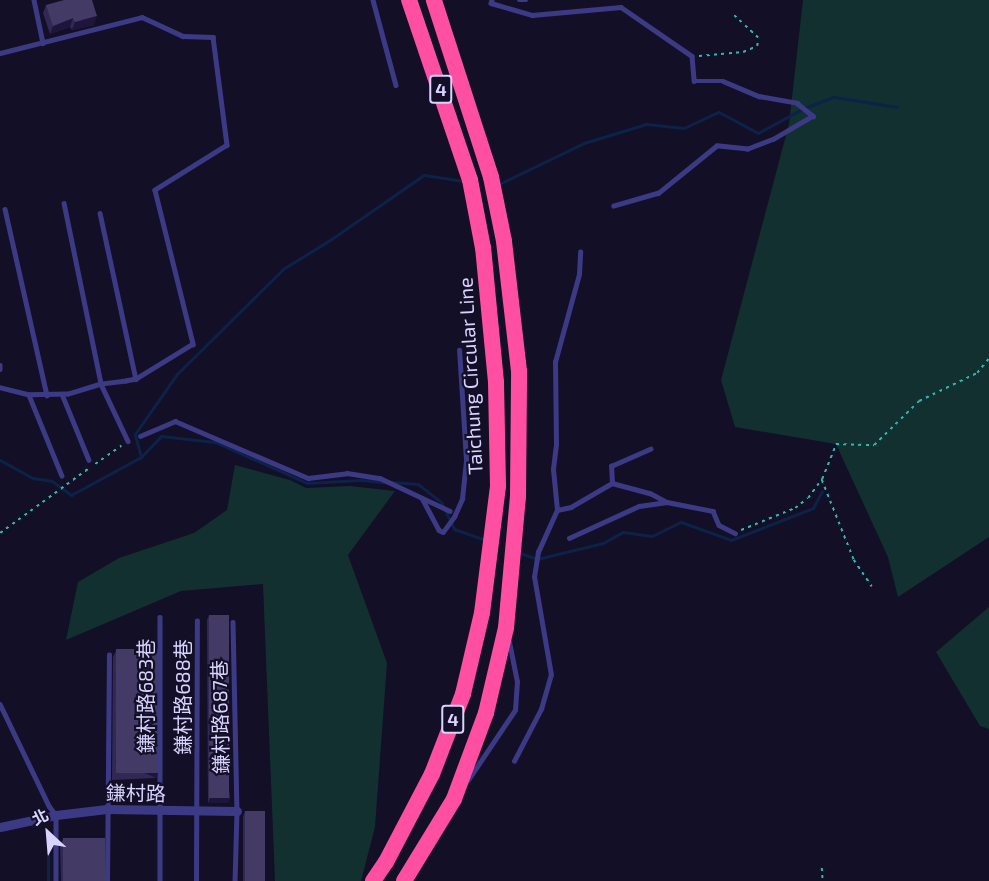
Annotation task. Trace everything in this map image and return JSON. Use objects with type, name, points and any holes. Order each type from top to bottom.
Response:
[{"type":"highway","name":"Taichung Circular Line","points":[[373,881],[432,774],[463,694],[482,613],[498,486],[496,382],[483,248],[471,183],[409,0]]},
{"type":"highway","name":"4","points":[[404,881],[454,799],[486,713],[506,628],[513,543],[519,371],[504,241],[493,185],[434,0]]},
{"type":"street","name":"鎌村路","points":[[0,827],[56,815],[107,809],[237,812]]},
{"type":"lane","points":[[34,0],[43,43]]},
{"type":"lane","points":[[373,0],[396,85]]},
{"type":"lane","points":[[492,0],[491,3],[532,15],[621,7],[692,56],[694,81],[723,81],[759,96],[799,105],[813,116],[774,139],[748,149],[717,146],[659,193],[614,206]]},
{"type":"lane","points":[[519,0],[526,0]]},
{"type":"lane","points":[[0,53],[142,17],[183,36],[213,37],[227,145],[155,190],[193,344],[136,379],[47,395],[29,395],[0,388]]},
{"type":"lane","points":[[64,203],[101,384],[128,441]]},
{"type":"lane","points":[[5,209],[47,395]]},
{"type":"lane","points":[[100,213],[136,379]]},
{"type":"lane","points":[[514,761],[540,710],[551,675],[534,578],[538,552],[557,510],[553,469],[556,444],[555,362],[579,274],[580,252]]},
{"type":"lane","points":[[422,498],[439,530],[443,531],[454,517],[462,499],[466,459],[459,350]]},
{"type":"lane","points":[[62,394],[89,460]]},
{"type":"lane","points":[[29,395],[62,476]]},
{"type":"lane","points":[[140,436],[175,421],[308,478],[347,473],[380,478],[450,511]]},
{"type":"lane","points":[[612,483],[611,466],[650,449]]},
{"type":"lane","points":[[557,510],[571,507],[612,483],[650,493],[667,502],[713,512],[719,525],[735,533]]},
{"type":"lane","points":[[569,538],[639,506],[667,502]]},
{"type":"lane","name":"鎌村路683巷","points":[[160,617],[160,881]]},
{"type":"lane","name":"鎌村路688巷","points":[[196,881],[197,621]]},
{"type":"lane","name":"鎌村路687巷","points":[[233,622],[237,812],[235,881]]},
{"type":"lane","points":[[454,799],[496,742],[515,710],[517,682],[506,628]]},
{"type":"lane","points":[[107,881],[109,655]]},
{"type":"lane","points":[[0,704],[49,806],[56,815],[56,881]]},
{"type":"path","points":[[692,56],[743,52],[757,46],[758,38],[733,15]]},
{"type":"path","points":[[735,533],[795,508],[808,498],[822,479],[836,444],[874,445],[919,401],[977,373],[989,358]]},
{"type":"path","points":[[0,533],[56,490],[128,441]]},
{"type":"path","points":[[822,479],[854,560],[872,587]]},
{"type":"path","points":[[822,868],[823,881]]},
{"type":"green space","points":[[803,0],[989,0],[989,537],[898,597],[888,557],[836,444],[735,427],[721,380],[789,124]]},
{"type":"green space","points":[[235,465],[290,480],[306,488],[350,486],[395,491],[348,555],[387,663],[375,827],[361,881],[275,881],[263,584],[181,591],[66,640],[78,582],[119,558],[194,533],[227,510]]},
{"type":"green space","points":[[989,607],[989,729],[980,726],[936,652]]},
{"type":"building","points":[[64,0],[92,0],[97,16],[75,22],[73,18],[53,26],[46,5]]},
{"type":"building","points":[[209,615],[229,615],[229,798],[209,798]]},
{"type":"building","points":[[116,649],[158,649],[158,773],[116,773]]},
{"type":"building","points":[[245,811],[265,811],[265,881],[245,881]]},
{"type":"building","points":[[63,838],[105,838],[105,881],[63,881]]},
{"type":"waterway","points":[[497,185],[584,143],[646,124],[684,128],[719,112],[758,133],[802,109],[834,97],[897,107]]},
{"type":"waterway","points":[[141,457],[135,434],[177,374],[283,269],[330,240],[424,175],[464,181]]},
{"type":"waterway","points":[[0,460],[33,478],[52,481],[71,495],[141,457],[161,436],[215,442],[307,483],[360,480],[385,482]]},
{"type":"waterway","points":[[391,482],[418,484],[441,502],[454,529],[486,540]]},
{"type":"waterway","points":[[520,553],[537,559],[603,543],[623,532],[652,536],[681,522],[731,540],[813,508],[822,491]]},
{"type":"waterway","points":[[48,837],[48,881]]}]
